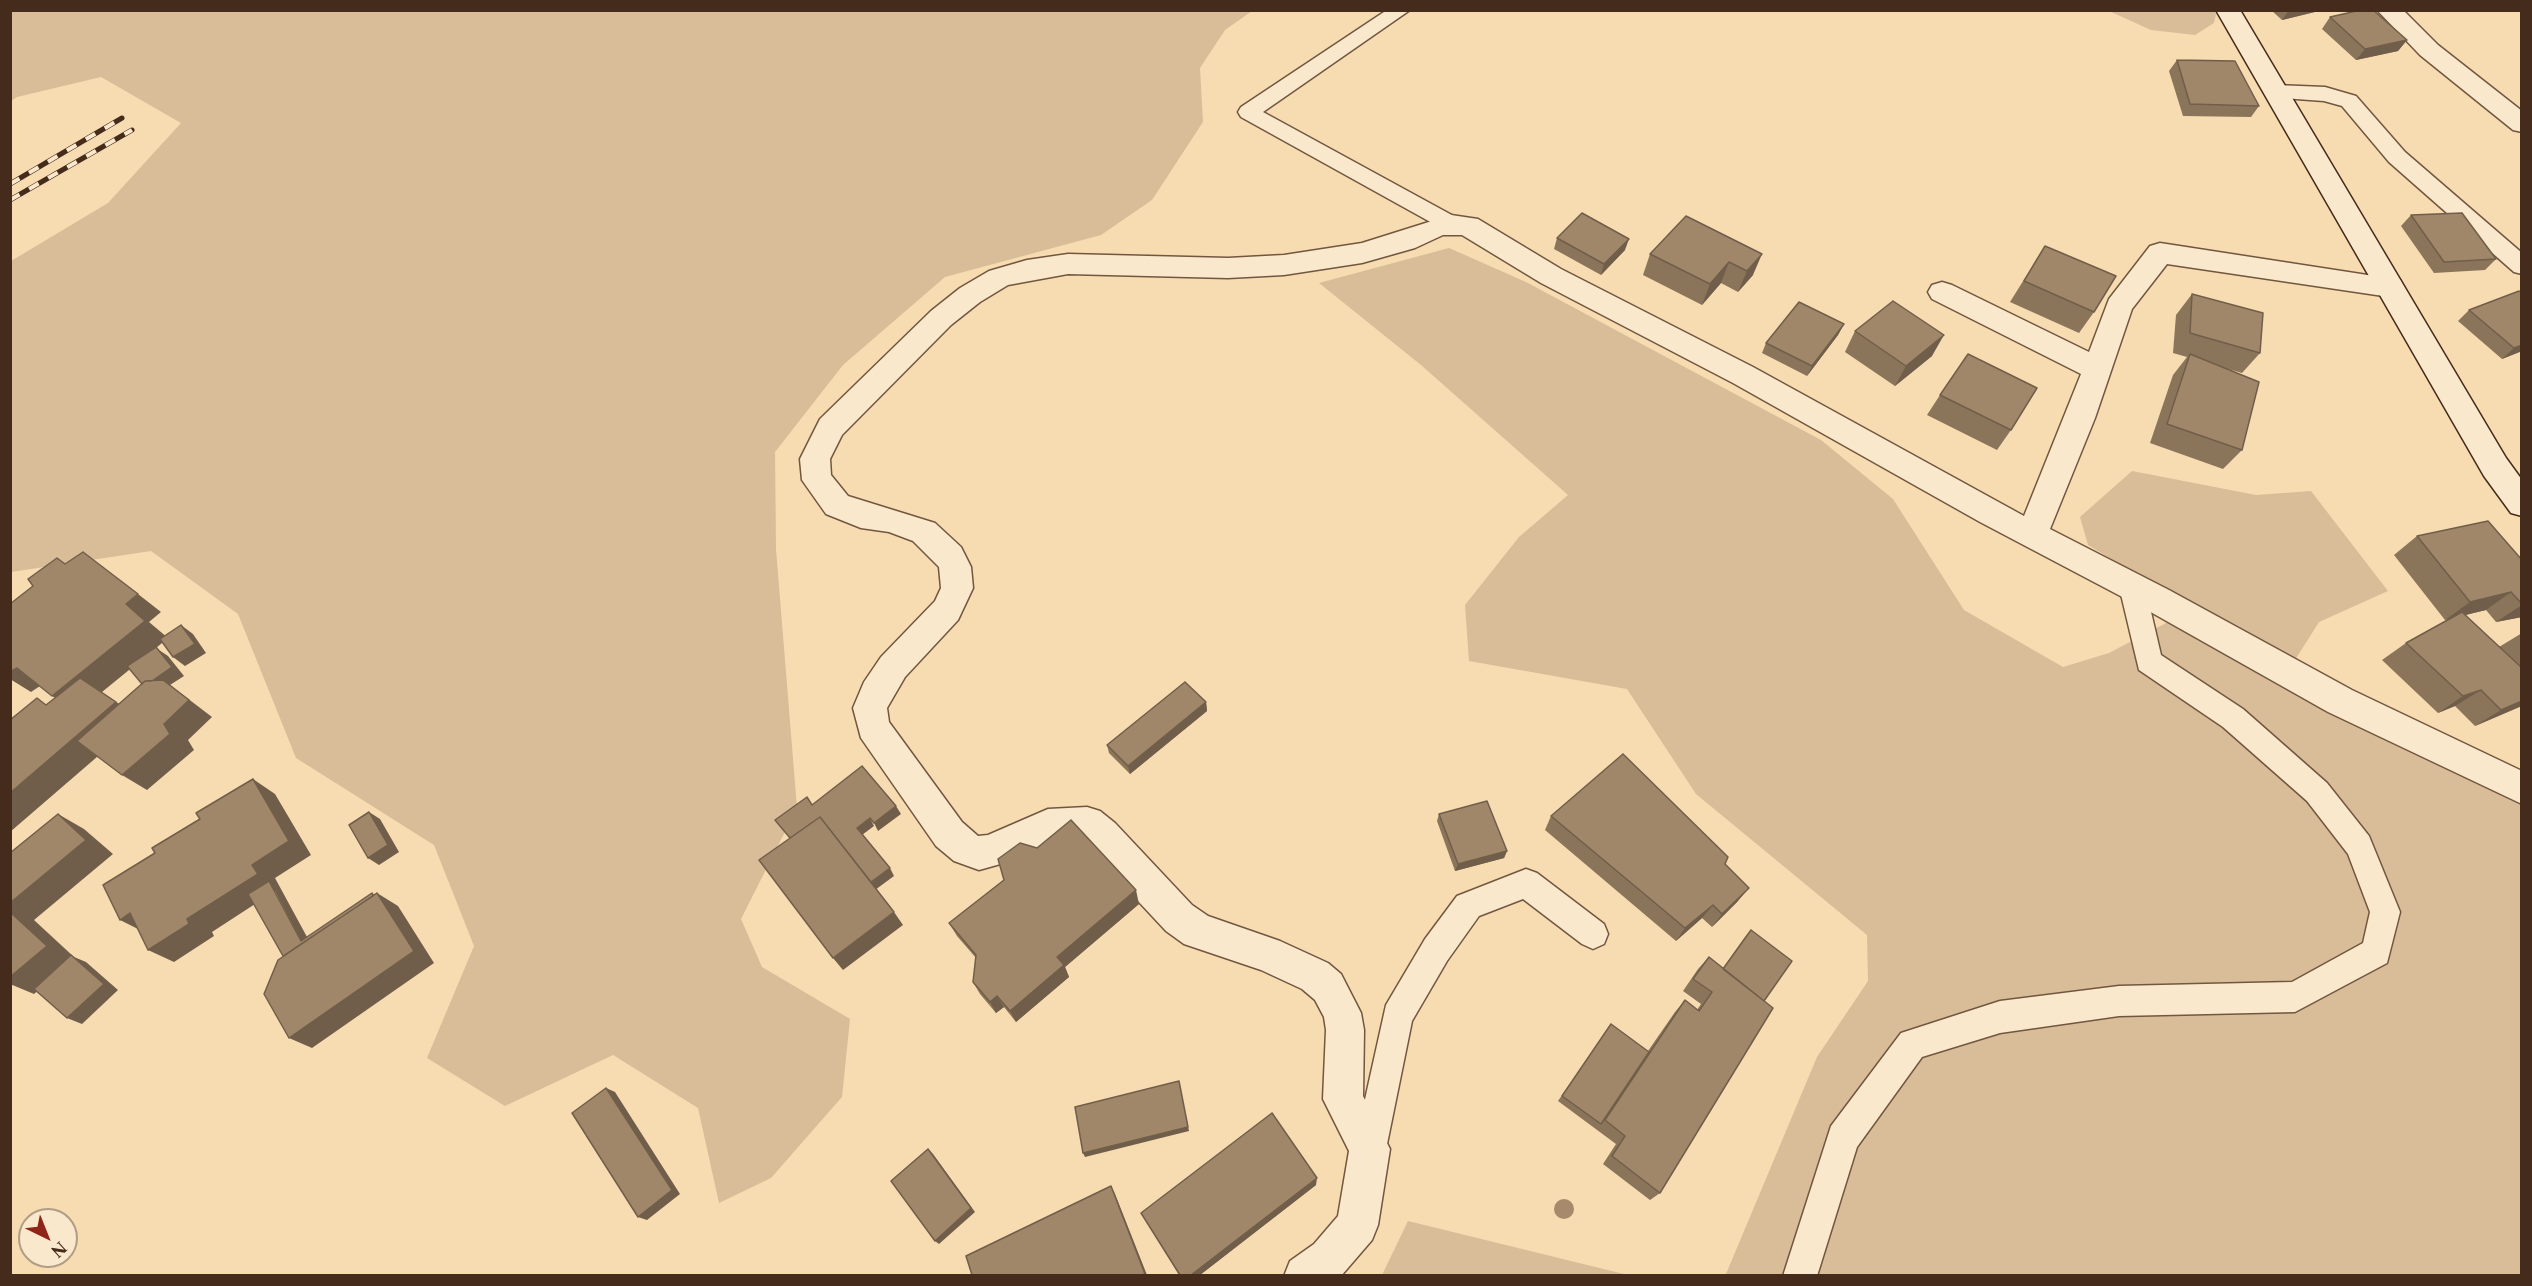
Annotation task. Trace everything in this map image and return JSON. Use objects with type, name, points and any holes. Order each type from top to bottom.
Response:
[{"type":"street","points":[[2228,10],[2495,467],[2522,504]]},
{"type":"street","points":[[2389,10],[2428,50],[2522,124]]},
{"type":"street","points":[[1305,1275],[1329,1259],[1357,1225],[1370,1149],[1342,1099],[1345,1030],[1342,1013],[1328,987],[1315,976],[1267,954],[1197,931],[1179,918],[1102,835],[1087,823],[1048,825],[1007,846],[979,853],[967,849],[949,834],[873,727],[870,708],[876,692],[893,667],[947,610],[957,588],[955,567],[950,556],[924,531],[891,520],[861,515],[837,505],[827,495],[814,471],[815,459],[831,427],[941,318],[970,295],[999,278],[1027,270],[1068,264],[1218,268],[1284,265],[1362,253],[1405,241],[1437,227],[1451,224],[1468,226],[1551,276],[1743,375],[2032,535],[2132,586],[2340,701],[2522,788]]},
{"type":"street","points":[[2032,535],[2097,369],[2119,306],[2160,254],[2390,287]]},
{"type":"street","points":[[1942,292],[2097,369]]},
{"type":"lane","points":[[1401,10],[1248,112],[1451,224]]},
{"type":"lane","points":[[2275,92],[2325,94],[2349,101],[2397,157],[2522,266]]},
{"type":"lane","points":[[1800,1275],[1843,1138],[1912,1044],[2000,1017],[2119,1001],[2295,997],[2376,952],[2385,912],[2359,846],[2317,792],[2233,718],[2149,662],[2132,586]]},
{"type":"lane","points":[[1370,1149],[1397,1016],[1436,950],[1468,906],[1526,883],[1593,934]]},
{"type":"shaded area","points":[[2213,10],[2216,14],[2214,23],[2195,35],[2151,30],[2109,11]]},
{"type":"shaded area","points":[[11,11],[1252,11],[1225,30],[1200,68],[1203,122],[1152,200],[1101,235],[945,277],[843,365],[775,452],[776,549],[797,808],[741,919],[762,967],[850,1019],[842,1097],[771,1178],[719,1203],[698,1108],[613,1055],[505,1106],[427,1058],[474,946],[434,845],[296,758],[238,614],[151,551],[11,572],[11,261],[108,203],[181,123],[101,77],[17,97],[11,101]]},
{"type":"shaded area","points":[[1449,248],[1526,282],[1821,440],[1893,499],[1964,610],[2063,667],[2109,653],[2166,623],[2155,585],[2088,545],[2080,517],[2132,471],[2256,495],[2311,491],[2388,591],[2319,622],[2295,660],[2521,801],[2521,1275],[1720,1275],[1726,1274],[1817,1057],[1868,981],[1867,935],[1696,794],[1627,689],[1469,661],[1465,605],[1519,537],[1568,495],[1421,365],[1319,283]]},
{"type":"shaded area","points":[[1408,1221],[1628,1275],[1382,1275]]},
{"type":"building","points":[[2361,10],[2373,10],[2407,40],[2365,49],[2330,17]]},
{"type":"building","points":[[2177,60],[2235,61],[2259,106],[2190,104]]},
{"type":"building","points":[[1582,213],[1629,239],[1604,264],[1557,238]]},
{"type":"building","points":[[2462,213],[2496,259],[2444,262],[2411,215]]},
{"type":"building","points":[[1686,216],[1762,254],[1747,271],[1729,262],[1710,284],[1650,254]]},
{"type":"building","points":[[2045,246],[2116,276],[2094,312],[2024,281]]},
{"type":"building","points":[[2519,291],[2522,293],[2522,345],[2514,348],[2469,310]]},
{"type":"building","points":[[2192,294],[2263,313],[2260,353],[2190,333]]},
{"type":"building","points":[[1893,301],[1944,335],[1906,366],[1855,331]]},
{"type":"building","points":[[1799,302],[1844,324],[1812,366],[1766,343]]},
{"type":"building","points":[[1968,354],[2037,388],[2011,430],[1940,395]]},
{"type":"building","points":[[2190,354],[2259,382],[2242,450],[2167,424]]},
{"type":"building","points":[[2488,521],[2522,560],[2522,604],[2511,592],[2470,602],[2417,536]]},
{"type":"building","points":[[83,552],[138,594],[126,604],[145,621],[52,696],[17,668],[10,672],[10,604],[33,586],[28,579],[57,558],[65,564]]},
{"type":"building","points":[[2462,612],[2522,668],[2522,701],[2501,710],[2481,690],[2463,696],[2406,643]]},
{"type":"building","points":[[181,625],[195,644],[173,657],[160,639]]},
{"type":"building","points":[[156,647],[172,667],[152,681],[145,681],[142,684],[127,666]]},
{"type":"building","points":[[80,678],[116,702],[10,793],[10,720],[37,698],[46,705]]},
{"type":"building","points":[[163,680],[189,700],[164,724],[170,734],[122,775],[77,741],[145,681]]},
{"type":"building","points":[[1185,682],[1206,702],[1128,766],[1107,745]]},
{"type":"building","points":[[1623,754],[1728,857],[1725,864],[1749,888],[1722,914],[1713,905],[1685,928],[1551,816]]},
{"type":"building","points":[[862,766],[896,806],[874,823],[870,818],[857,828],[890,868],[871,882],[820,817],[790,838],[775,820],[807,797],[812,805]]},
{"type":"building","points":[[253,779],[289,841],[252,865],[258,874],[187,919],[189,924],[148,950],[130,913],[120,920],[103,885],[155,853],[152,848],[200,819],[196,813]]},
{"type":"building","points":[[1487,801],[1507,851],[1458,864],[1439,814]]},
{"type":"building","points":[[369,812],[388,845],[368,858],[349,825]]},
{"type":"building","points":[[58,814],[86,840],[10,903],[10,853]]},
{"type":"building","points":[[820,817],[894,912],[833,958],[759,860]]},
{"type":"building","points":[[1071,820],[1136,890],[1057,957],[1064,965],[1010,1011],[997,996],[990,1002],[973,982],[976,955],[949,923],[1004,880],[998,859],[1020,843],[1037,848]]},
{"type":"building","points":[[269,881],[301,941],[372,893],[373,896],[283,956],[248,894]]},
{"type":"building","points":[[377,893],[414,951],[289,1038],[264,994],[278,960]]},
{"type":"building","points":[[10,912],[47,946],[10,977]]},
{"type":"building","points":[[1751,930],[1792,961],[1764,1001],[1723,969]]},
{"type":"building","points":[[71,955],[104,984],[67,1018],[34,989]]},
{"type":"building","points":[[1709,957],[1773,1008],[1660,1193],[1612,1156],[1625,1136],[1605,1120],[1685,1000],[1699,1011],[1712,992],[1693,979]]},
{"type":"building","points":[[1611,1024],[1649,1052],[1601,1124],[1562,1096]]},
{"type":"building","points":[[1179,1081],[1188,1127],[1083,1153],[1075,1107]]},
{"type":"building","points":[[606,1088],[672,1190],[638,1217],[572,1113]]},
{"type":"building","points":[[1272,1113],[1317,1178],[1191,1275],[1180,1275],[1141,1213]]},
{"type":"building","points":[[928,1149],[971,1208],[935,1241],[891,1181]]},
{"type":"building","points":[[1111,1186],[1145,1274],[972,1275],[966,1256]]},
{"type":"railway","points":[[10,184],[122,118]]},
{"type":"railway","points":[[10,200],[132,130]]}]
